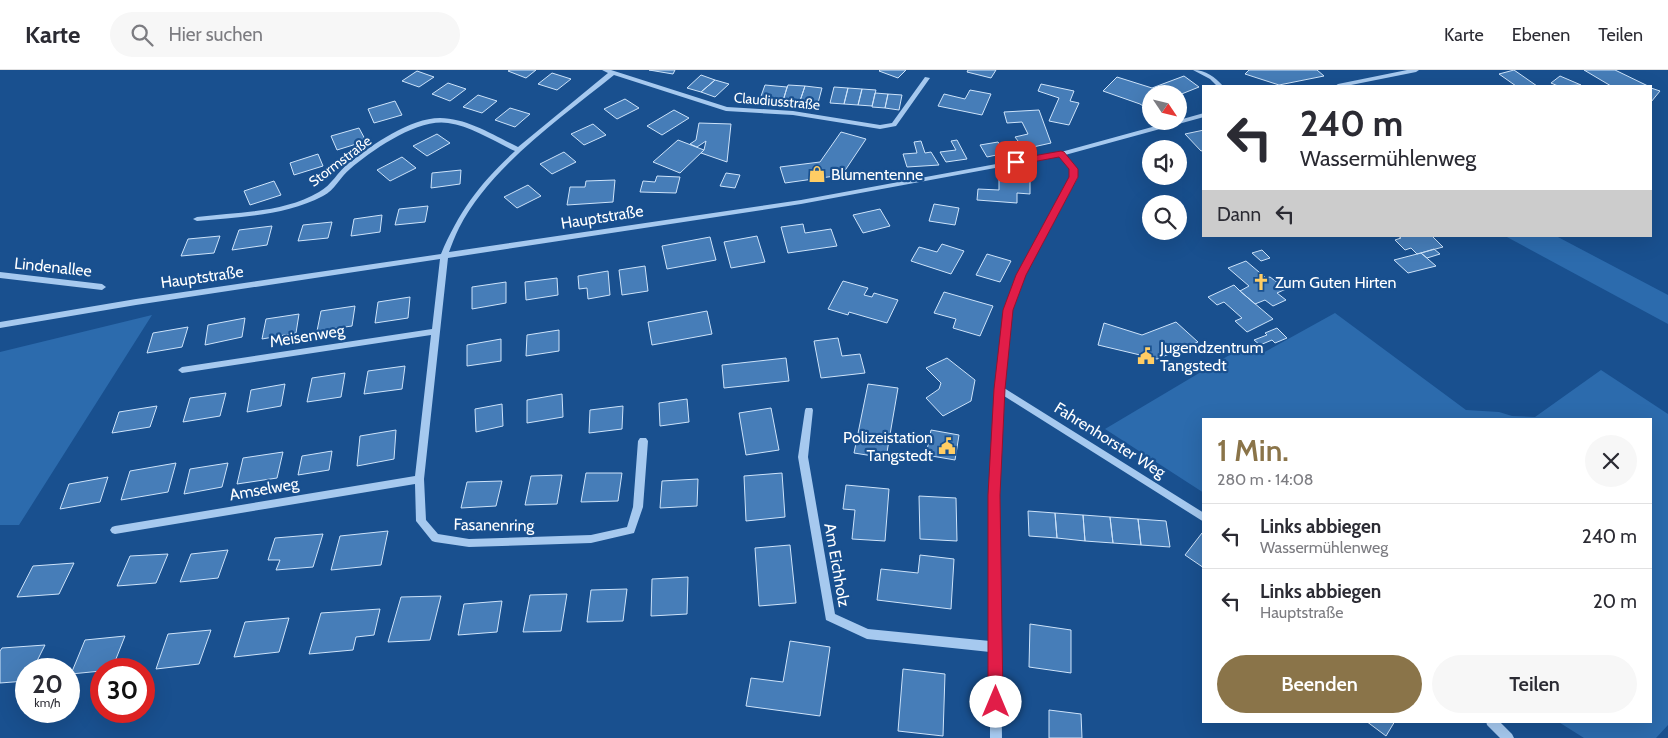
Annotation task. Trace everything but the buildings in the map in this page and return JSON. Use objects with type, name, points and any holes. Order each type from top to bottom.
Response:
[{"type":"street","points":[[1196,70],[1212,78],[1219,85]]},
{"type":"street","points":[[1343,85],[1416,70]]},
{"type":"street","name":"Claudiusstraße","points":[[608,72],[726,109],[793,113],[880,127],[894,125],[927,78]]},
{"type":"street","name":"Fasanenring","points":[[608,72],[519,150],[468,207],[444,255],[419,479],[421,522],[435,538],[469,544],[591,539],[631,530],[638,508],[643,441]]},
{"type":"street","name":"Hauptstraße","points":[[0,325],[63,313],[801,202],[1061,154],[1202,116]]},
{"type":"street","name":"Stormstraße","points":[[197,219],[295,206],[325,192],[347,169],[403,131],[414,125],[428,122],[440,120],[462,125],[519,150]]},
{"type":"street","points":[[996,738],[994,495],[1000,389],[1008,310],[1021,275],[1074,177],[1074,169],[1061,154]]},
{"type":"street","name":"Lindenallee","points":[[0,275],[102,287]]},
{"type":"street","name":"Meisenweg","points":[[182,370],[436,331]]},
{"type":"street","name":"Fahrenhorster Weg","points":[[1000,389],[1202,517]]},
{"type":"street","name":"Am Eichholz","points":[[809,410],[803,457],[830,618],[867,634],[995,647]]},
{"type":"street","name":"Amselweg","points":[[116,530],[419,479]]},
{"type":"street","points":[[1493,723],[1508,738]]},
{"type":"shaded area","points":[[1507,237],[1558,237],[1668,295],[1668,324]]},
{"type":"shaded area","points":[[1335,313],[1466,410],[1535,417],[1601,370],[1668,414],[1668,725],[1656,738],[1584,738],[1560,723],[1652,723],[1652,418],[1202,418],[1202,492],[1105,429],[1248,344],[1261,354]]},
{"type":"shaded area","points":[[152,315],[19,525],[0,525],[0,352]]},
{"type":"place","name":"Blumentenne","points":[[817,174]]},
{"type":"place","name":"Zum Guten Hirten","points":[[1261,282]]},
{"type":"place","name":"Jugendzentrum Tangstedt","points":[[1146,356]]},
{"type":"place","name":"Polizeistation Tangstedt","points":[[947,446]]},
{"type":"route","points":[[996,702],[994,495],[1003,345],[1008,310],[1021,275],[1043,231],[1074,177],[1074,169],[1061,154],[1016,162]]}]
